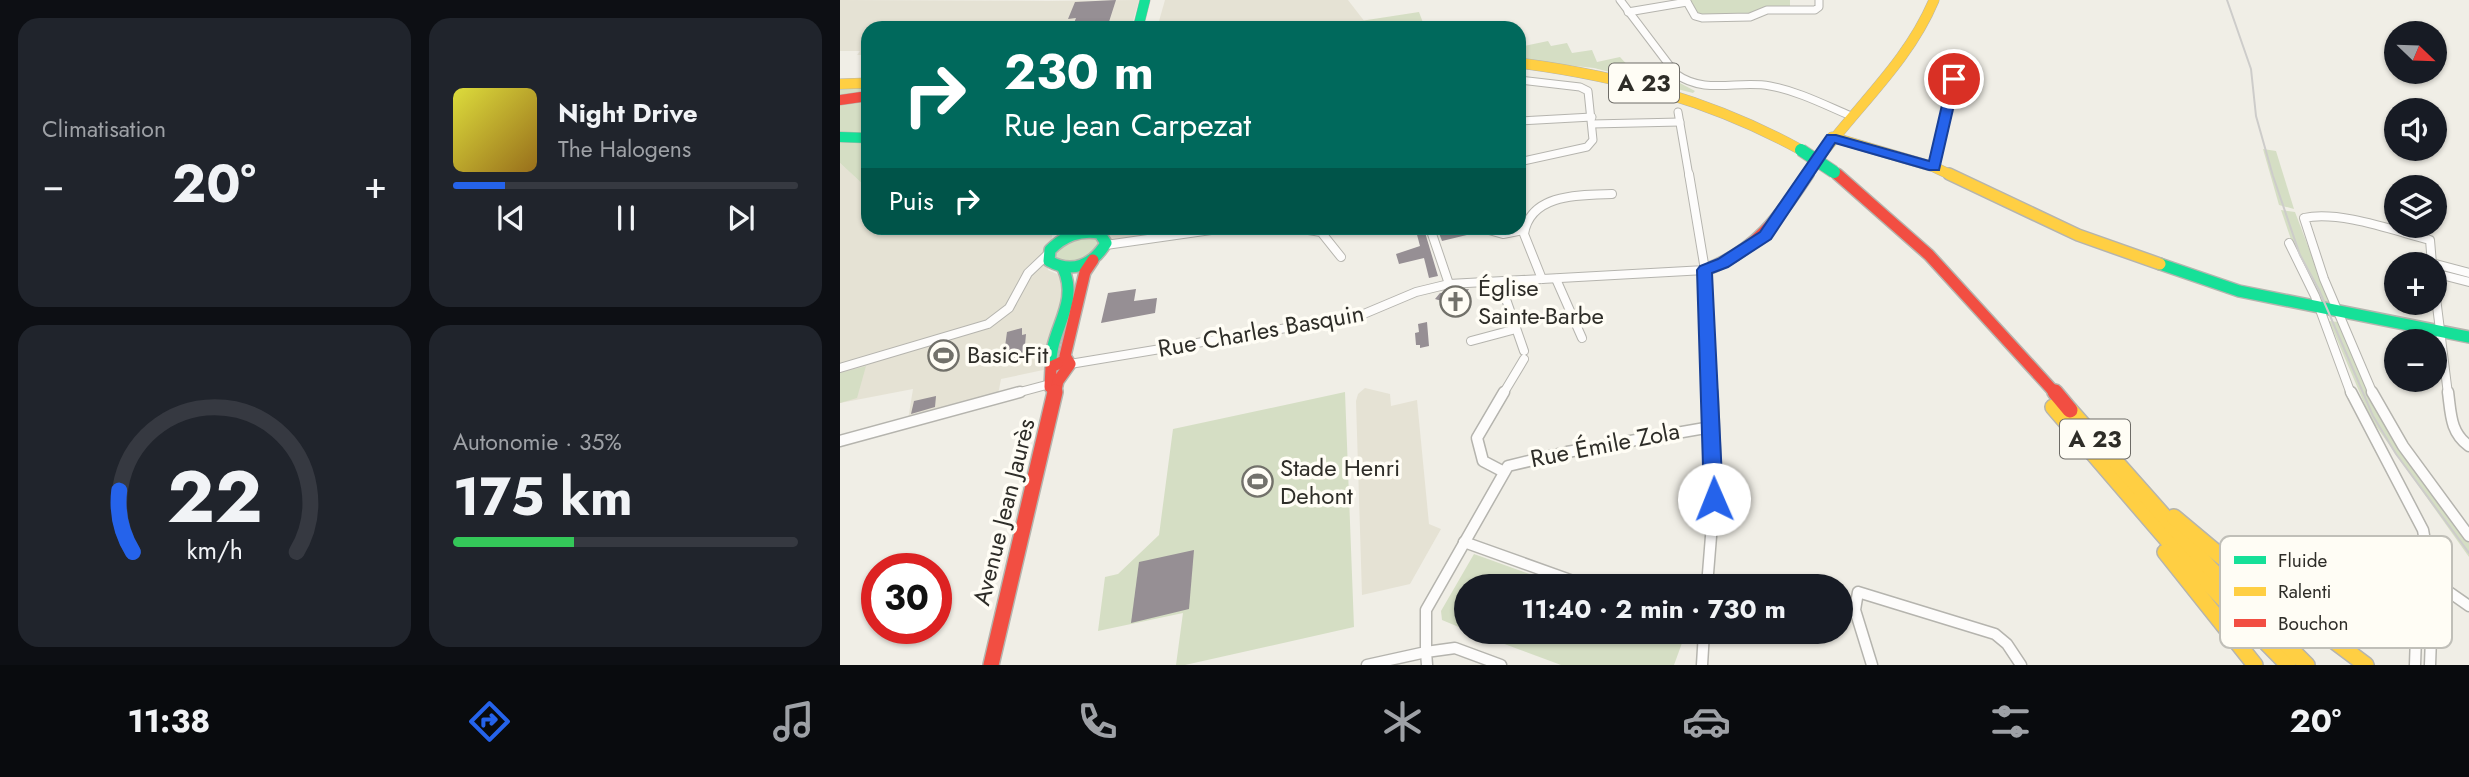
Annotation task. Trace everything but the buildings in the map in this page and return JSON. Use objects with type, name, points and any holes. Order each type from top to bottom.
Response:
[{"type":"main road","points":[[1140,21],[1145,0]]},
{"type":"main road","points":[[1148,21],[1153,0]]},
{"type":"main road","points":[[1713,466],[1705,270],[1723,263],[1765,236],[1832,138],[1906,57],[1928,18],[1934,0]]},
{"type":"main road","name":"A 23","points":[[1526,67],[1603,80],[1678,99],[1742,125],[1799,153],[1886,214],[1942,266],[2010,340],[2220,579]]},
{"type":"main road","points":[[840,76],[861,76]]},
{"type":"main road","points":[[840,84],[861,83]]},
{"type":"main road","points":[[840,100],[861,97]]},
{"type":"main road","points":[[840,137],[861,138]]},
{"type":"main road","points":[[1832,138],[1934,167],[2078,235],[2239,291],[2429,329]]},
{"type":"main road","name":"A 23","points":[[1832,175],[1944,282],[2220,597]]},
{"type":"main road","points":[[1069,235],[1057,242],[1055,263],[1080,266],[1093,260]]},
{"type":"main road","name":"Avenue Jean Jaurès","points":[[982,665],[1085,272],[1093,260],[1100,235]]},
{"type":"main road","name":"Avenue Jean Jaurès","points":[[991,665],[1058,381],[1059,370],[1046,352],[1053,333],[1067,312],[1071,294],[1070,278],[1055,263]]},
{"type":"main road","points":[[2447,332],[2469,337]]},
{"type":"main road","points":[[2080,439],[2102,474],[2220,621]]},
{"type":"main road","points":[[2120,468],[2220,555]]},
{"type":"main road","points":[[2241,648],[2255,665]]},
{"type":"main road","name":"A 23","points":[[2271,648],[2288,665]]},
{"type":"main road","name":"A 23","points":[[2290,648],[2307,665]]},
{"type":"main road","points":[[2343,648],[2366,665]]},
{"type":"street","points":[[1620,0],[1676,74],[1684,80],[1707,86],[1770,86],[1851,116]]},
{"type":"street","points":[[1628,12],[1687,1],[1695,16],[1752,17],[1767,10],[1815,10],[1819,8],[1819,0]]},
{"type":"street","points":[[1934,167],[1954,80],[1951,74]]},
{"type":"street","points":[[1526,81],[1587,89],[1590,93],[1593,140],[1589,146],[1526,160]]},
{"type":"street","points":[[1526,121],[1679,117],[1705,270]]},
{"type":"street","points":[[1526,226],[1542,205],[1553,198],[1612,194]]},
{"type":"street","points":[[2431,252],[2430,240],[2340,219],[2306,215],[2304,222],[2367,384],[2409,455],[2467,530]]},
{"type":"street","points":[[1323,235],[1341,257]]},
{"type":"street","points":[[1432,235],[1448,284]]},
{"type":"street","points":[[1525,235],[1542,279]]},
{"type":"street","points":[[2289,243],[2319,309],[2352,397],[2420,522],[2424,536]]},
{"type":"street","points":[[840,368],[984,327],[1009,308],[1025,279],[1036,270],[1055,263]]},
{"type":"street","points":[[2447,268],[2469,273]]},
{"type":"street","name":"Rue Charles Basquin","points":[[840,441],[993,399],[1059,370],[1359,316],[1421,290],[1448,284],[1705,270]]},
{"type":"street","points":[[2447,277],[2469,282]]},
{"type":"street","points":[[1556,279],[1582,338]]},
{"type":"street","points":[[1471,341],[1516,329],[1500,282]]},
{"type":"street","name":"Rue Émile Zola","points":[[1504,472],[1483,461],[1477,438],[1524,355],[1516,329]]},
{"type":"street","points":[[2447,384],[2453,430],[2459,439],[2469,446]]},
{"type":"street","name":"Rue Émile Zola","points":[[1427,659],[1425,614],[1508,466],[1711,426]]},
{"type":"street","points":[[1708,574],[1714,499],[1713,466]]},
{"type":"street","points":[[1464,542],[1553,574]]},
{"type":"street","points":[[1872,665],[1855,610],[1858,592],[1995,634],[2007,644],[2021,665]]},
{"type":"street","points":[[2452,594],[2469,606]]},
{"type":"street","points":[[1702,665],[1703,644]]},
{"type":"street","points":[[1367,665],[1427,659],[1455,648],[1501,665]]},
{"type":"shaded area","points":[[840,0],[1139,0],[1133,21],[861,21],[861,55],[857,55],[860,51],[840,51]]},
{"type":"shaded area","points":[[1165,0],[1348,0],[1364,21],[1159,21]]},
{"type":"shaded area","points":[[840,163],[861,182],[861,235],[1052,235],[1048,270],[1066,278],[1063,311],[1048,369],[1001,379],[998,395],[908,420],[913,389],[840,403]]},
{"type":"shaded area","points":[[1107,235],[1160,235],[1159,238],[1113,245]]},
{"type":"shaded area","points":[[1365,388],[1390,394],[1391,406],[1417,400],[1429,524],[1441,529],[1410,584],[1362,595],[1356,401],[1358,394]]},
{"type":"green space","points":[[1691,0],[1790,0],[1790,8],[1762,8],[1752,15],[1704,15],[1698,14]]},
{"type":"green space","points":[[1419,12],[1422,21],[1360,21]]},
{"type":"green space","points":[[1548,41],[1551,46],[1567,43],[1572,53],[1592,50],[1597,62],[1620,57],[1630,67],[1641,72],[1668,71],[1678,82],[1695,91],[1693,93],[1594,68],[1526,61],[1526,46]]},
{"type":"green space","points":[[861,88],[861,182],[840,163],[840,89]]},
{"type":"green space","points":[[2263,149],[2276,151],[2294,209],[2279,205]]},
{"type":"green space","points":[[2281,210],[2295,212],[2332,309],[2322,307],[2295,251]]},
{"type":"green space","points":[[1073,237],[1096,237],[1100,241],[1096,253],[1073,264],[1056,260],[1055,251]]},
{"type":"green space","points":[[2329,321],[2338,322],[2378,413],[2409,461],[2469,543],[2469,557],[2371,419]]},
{"type":"green space","points":[[866,366],[857,398],[840,403],[840,373]]},
{"type":"green space","name":"Stade Henri Dehont","points":[[1345,392],[1354,627],[1185,665],[1176,665],[1183,613],[1098,631],[1105,577],[1118,574],[1159,535],[1173,429]]},
{"type":"green space","points":[[1474,554],[1530,574],[1462,574]]},
{"type":"green space","points":[[1454,589],[1454,625],[1442,620],[1441,611]]},
{"type":"green space","points":[[1504,644],[1682,644],[1674,665],[1561,665]]},
{"type":"tram line","points":[[2227,0],[2251,69],[2256,116],[2273,176],[2300,255],[2319,290],[2373,416],[2396,454],[2469,553]]},
{"type":"traffic: fast","points":[[1140,21],[1145,0]]},
{"type":"traffic: fast","points":[[840,137],[861,138]]},
{"type":"traffic: fast","points":[[1801,150],[1834,172]]},
{"type":"traffic: fast","points":[[1072,235],[1060,240],[1050,250],[1049,261],[1065,267],[1082,266],[1102,250],[1106,243],[1101,235]]},
{"type":"traffic: fast","points":[[2160,264],[2239,291],[2469,337]]},
{"type":"traffic: fast","points":[[1051,367],[1053,340],[1068,305],[1070,293],[1069,281],[1063,268]]},
{"type":"traffic: slow","points":[[1819,158],[1898,64],[1924,23],[1934,0]]},
{"type":"traffic: slow","points":[[1526,64],[1593,74],[1665,91],[1734,116],[1801,150]]},
{"type":"traffic: slow","points":[[840,84],[861,83]]},
{"type":"traffic: slow","points":[[1832,137],[1934,167],[2078,235],[2160,264]]},
{"type":"traffic: slow","points":[[2053,407],[2182,557],[2220,596]]},
{"type":"traffic: slow","points":[[2070,410],[2220,578]]},
{"type":"traffic: slow","points":[[2174,517],[2220,555]]},
{"type":"traffic: slow","points":[[2165,552],[2220,621]]},
{"type":"traffic: slow","points":[[2241,648],[2255,665]]},
{"type":"traffic: slow","points":[[2271,648],[2288,665]]},
{"type":"traffic: slow","points":[[2290,648],[2307,665]]},
{"type":"traffic: slow","points":[[2343,648],[2366,665]]},
{"type":"traffic: jam","points":[[840,100],[861,97]]},
{"type":"traffic: jam","points":[[1713,466],[1705,270],[1725,263],[1758,240],[1784,210],[1819,158]]},
{"type":"traffic: jam","points":[[1834,172],[1899,226],[1958,284],[2070,410]]},
{"type":"traffic: jam","points":[[991,665],[1058,381],[1070,364],[1065,356],[1085,272],[1093,260]]},
{"type":"traffic: jam","points":[[1050,387],[1051,367],[1066,360]]},
{"type":"place","name":"Église Sainte-Barbe","points":[[1455,302]]},
{"type":"place","name":"Basic-Fit","points":[[944,355]]},
{"type":"place","name":"Stade Henri Dehont","points":[[1257,482]]},
{"type":"route","points":[[1714,499],[1705,270],[1723,263],[1765,236],[1832,138],[1934,167],[1954,79]]}]
